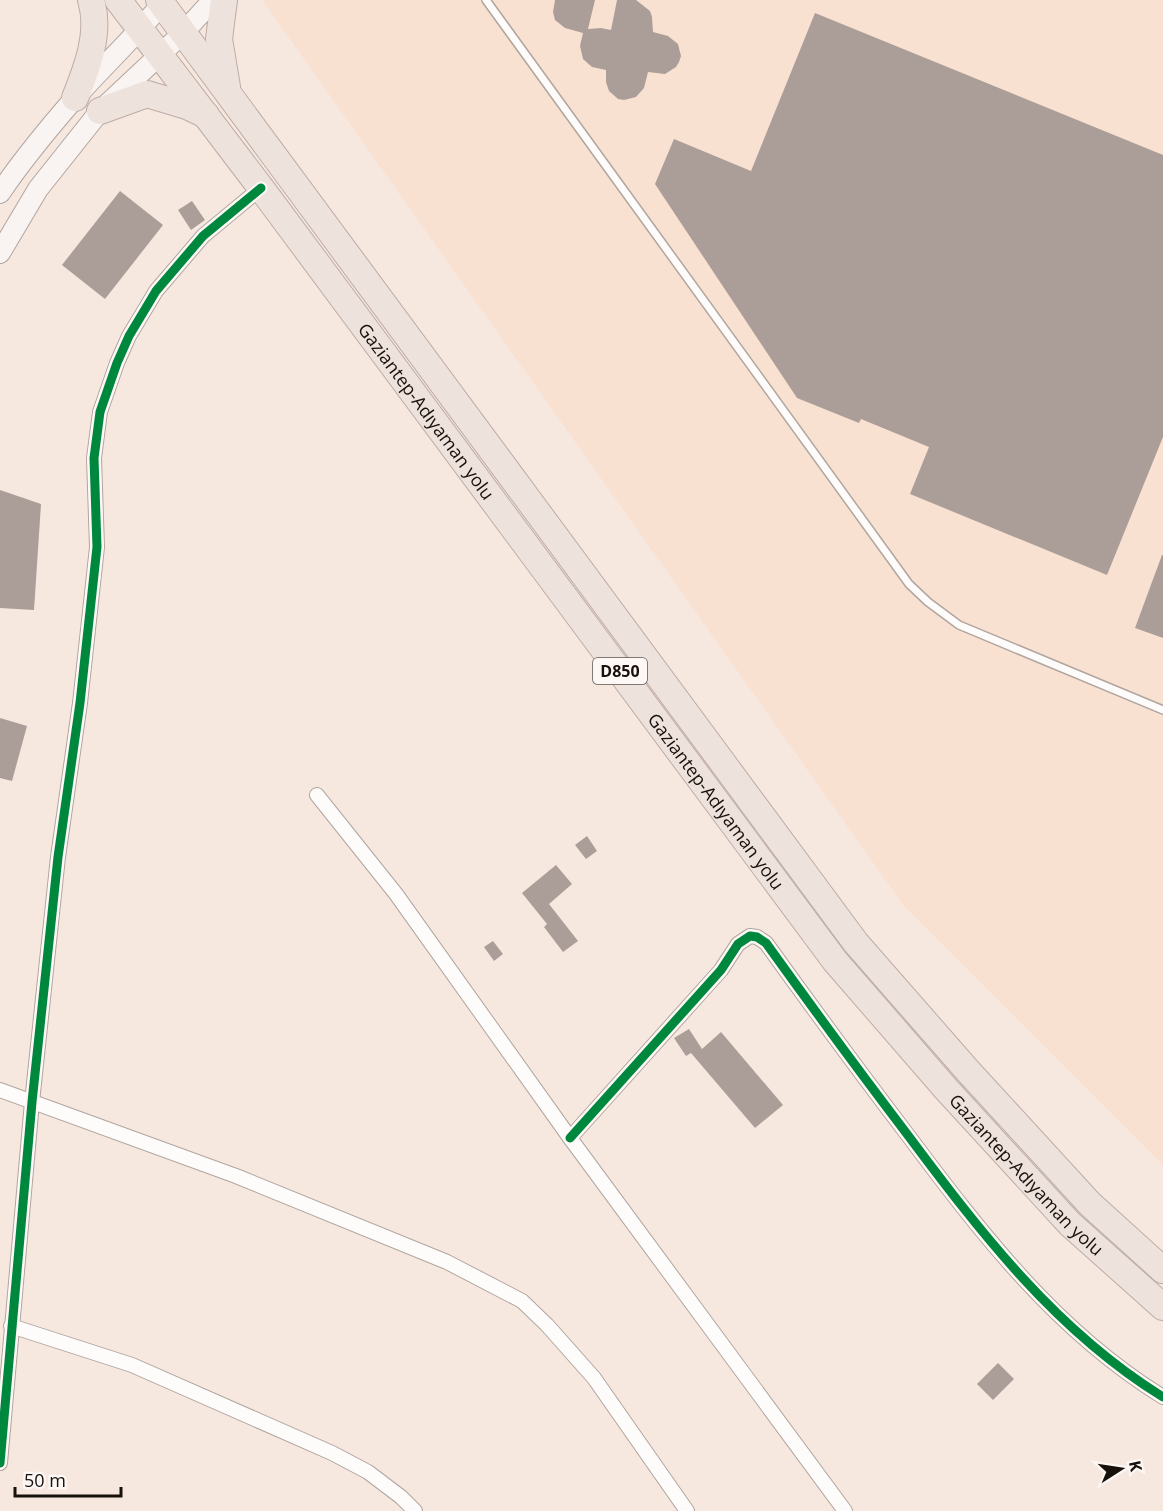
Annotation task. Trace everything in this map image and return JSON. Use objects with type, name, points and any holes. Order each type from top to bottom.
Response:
[{"type":"highway","points":[[75,98],[91,60],[95,11],[91,0]]},
{"type":"highway","name":"Gaziantep-Adıyaman yolu","points":[[118,0],[261,188],[835,961],[947,1090],[1070,1224],[1163,1307]]},
{"type":"highway","points":[[224,0],[219,39],[228,94]]},
{"type":"highway","name":"Gaziantep-Adıyaman yolu","points":[[162,1],[183,33],[856,943],[968,1071],[1090,1204],[1163,1270]]},
{"type":"highway","points":[[100,111],[147,94],[187,106],[207,116]]},
{"type":"street","points":[[0,253],[38,189],[100,111],[183,33],[213,0]]},
{"type":"street","points":[[0,193],[75,98],[140,31],[162,1]]},
{"type":"street","points":[[0,1463],[32,1102],[58,857],[80,704],[97,547],[93,470],[100,412],[129,336],[156,291],[203,236],[261,188]]},
{"type":"street","points":[[317,795],[396,894],[570,1138],[845,1511]]},
{"type":"street","points":[[570,1138],[721,970],[738,944],[750,936],[757,937],[766,943],[922,1155],[991,1244],[1064,1322],[1117,1366],[1163,1397]]},
{"type":"street","points":[[0,1090],[248,1181],[447,1262],[522,1301],[547,1325],[594,1378],[687,1511]]},
{"type":"street","points":[[11,1326],[132,1365],[332,1453],[369,1472],[415,1511]]},
{"type":"lane","points":[[486,0],[909,584],[928,602],[959,625],[1163,710]]},
{"type":"shaded area","points":[[262,0],[1163,0],[1163,1165],[903,905]]},
{"type":"building","points":[[555,0],[595,0],[588,29],[611,30],[617,0],[636,0],[650,11],[653,32],[668,36],[678,44],[681,56],[679,62],[676,67],[665,74],[648,72],[644,88],[636,97],[618,99],[609,91],[606,70],[592,67],[583,59],[580,46],[583,33],[565,28],[555,20],[553,12]]},
{"type":"building","points":[[815,13],[1163,155],[1163,437],[1107,575],[910,494],[929,447],[861,419],[859,423],[797,398],[655,184],[674,139],[751,171]]},
{"type":"building","points":[[120,191],[163,225],[105,299],[62,265]]},
{"type":"building","points":[[192,201],[205,220],[191,230],[178,210]]},
{"type":"building","points":[[0,490],[41,504],[34,610],[0,608]]},
{"type":"building","points":[[1163,555],[1163,638],[1135,628]]},
{"type":"building","points":[[0,718],[27,726],[12,781],[0,778]]},
{"type":"building","points":[[587,836],[597,851],[586,859],[575,845]]},
{"type":"building","points":[[556,865],[572,884],[549,904],[578,941],[563,952],[544,927],[547,924],[522,893]]},
{"type":"building","points":[[493,941],[503,954],[494,961],[484,947]]},
{"type":"building","points":[[689,1029],[702,1049],[721,1032],[783,1105],[755,1128],[691,1053],[686,1056],[674,1038]]},
{"type":"building","points":[[998,1363],[1014,1379],[993,1400],[977,1384]]},
{"type":"cycle path","points":[[0,1463],[32,1102],[58,857],[80,703],[97,547],[94,458],[100,412],[129,336],[156,291],[203,236],[261,188]]},
{"type":"cycle path","points":[[570,1138],[721,970],[738,944],[750,936],[757,937],[766,943],[853,1063],[992,1243],[1054,1311],[1088,1342],[1124,1371],[1163,1397]]}]
